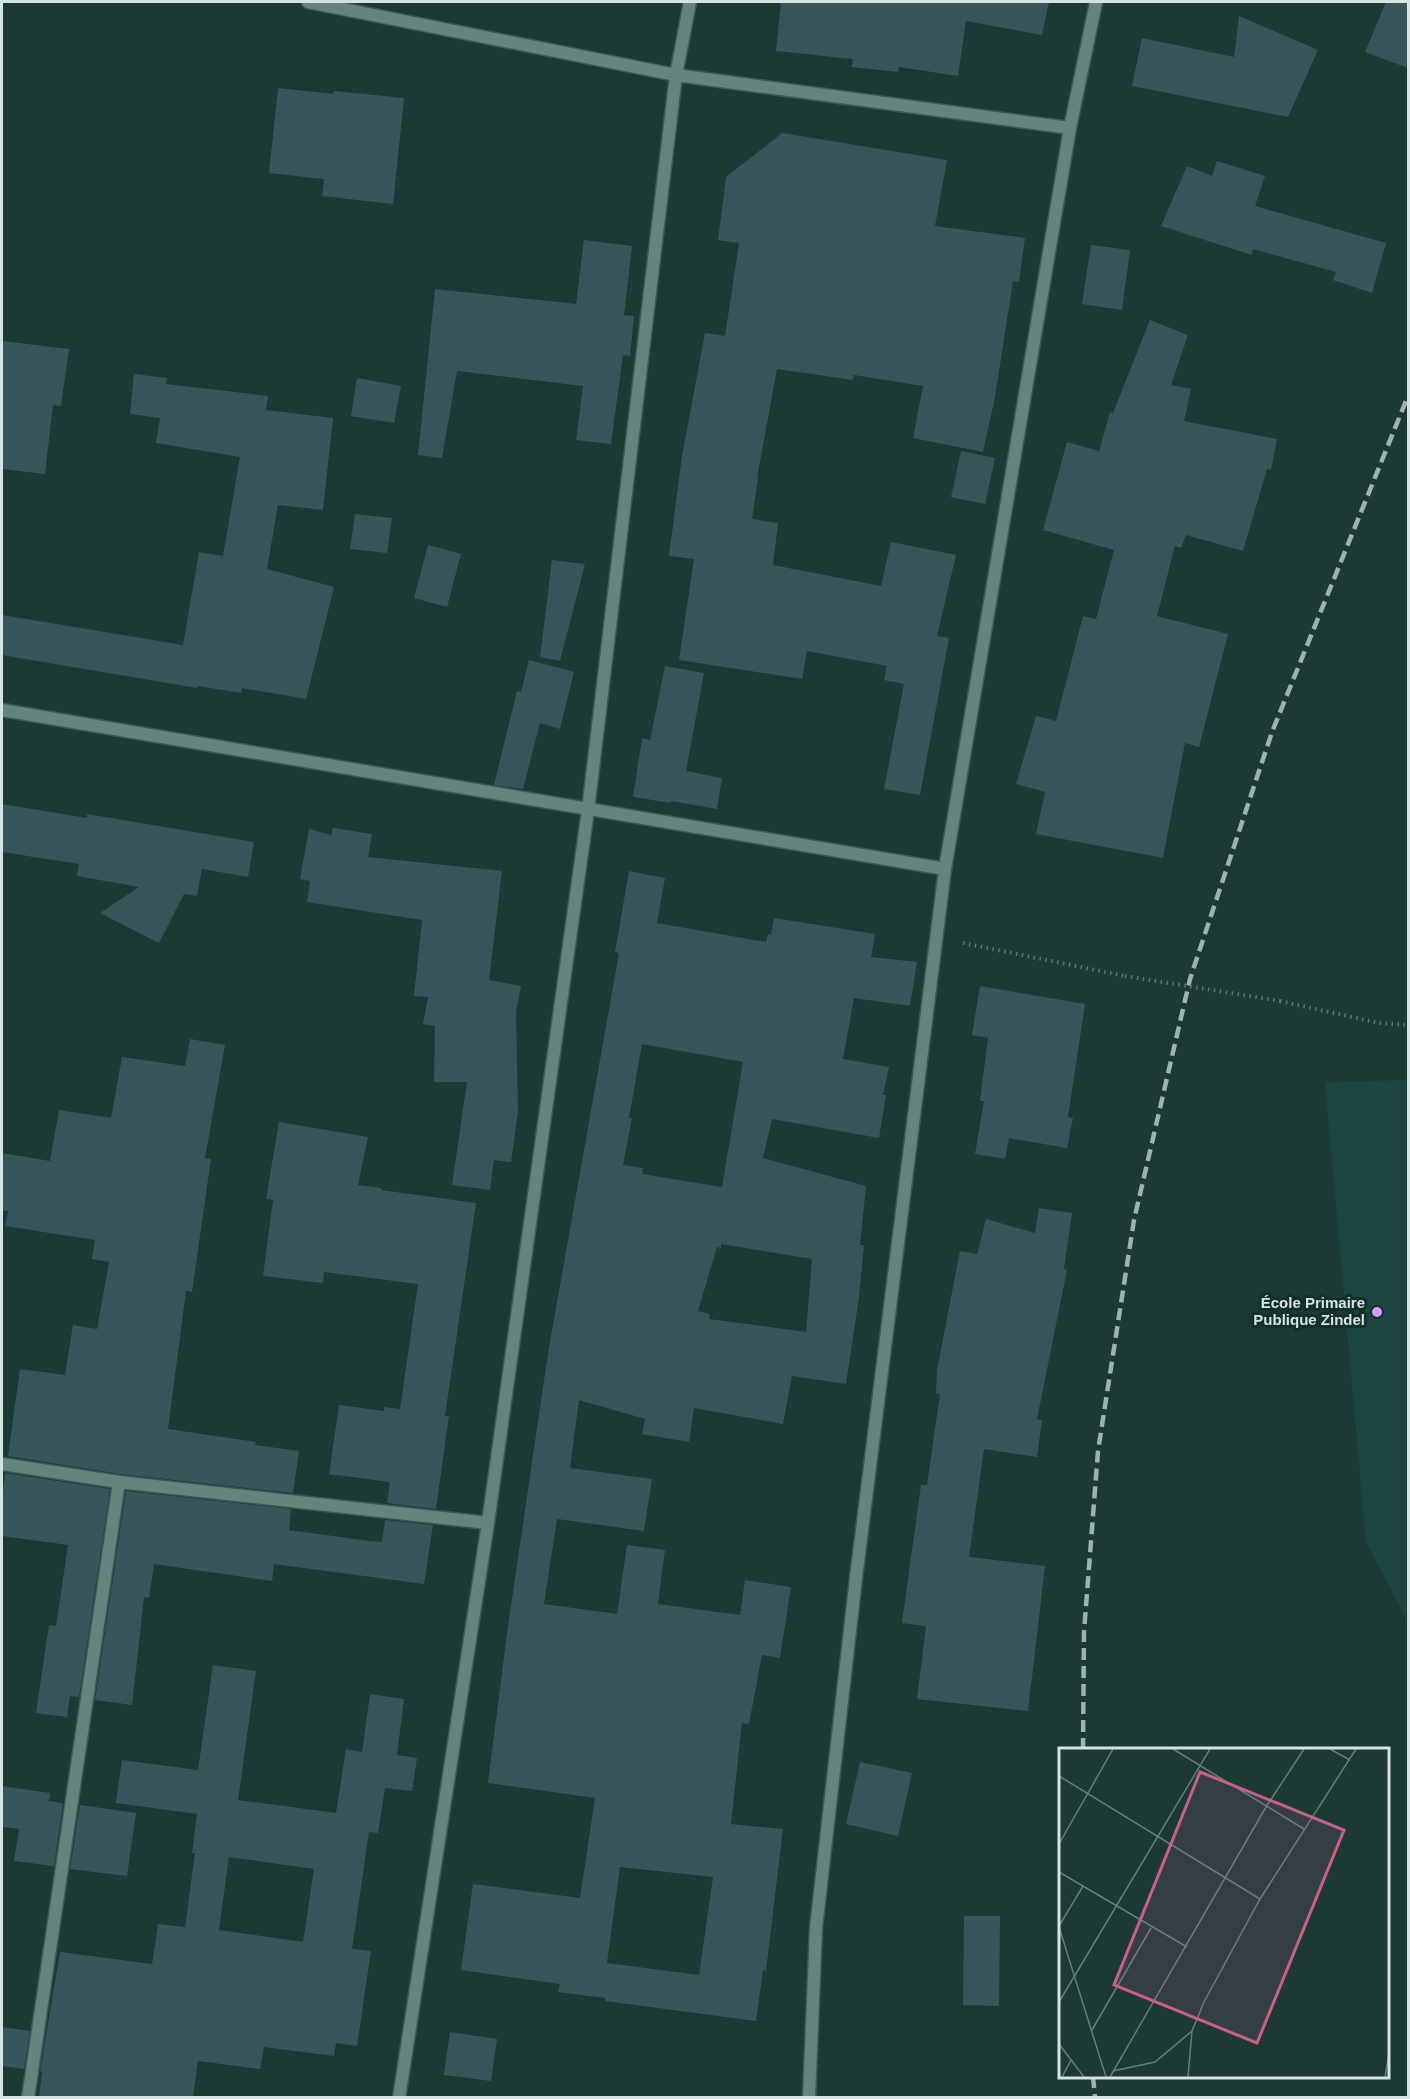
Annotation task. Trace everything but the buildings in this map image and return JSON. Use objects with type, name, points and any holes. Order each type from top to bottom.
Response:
[{"type":"street","points":[[308,2],[676,75],[1070,128]]},
{"type":"street","points":[[399,2097],[488,1523],[588,810],[676,75],[690,2]]},
{"type":"street","points":[[808,2097],[816,1928],[858,1566],[945,869],[1070,128],[1096,2]]},
{"type":"street","points":[[2,710],[945,869]]},
{"type":"street","points":[[2,1464],[119,1482],[488,1523]]},
{"type":"street","points":[[28,2097],[119,1482]]},
{"type":"path","points":[[936,938],[1125,976],[1280,1001],[1379,1023],[1408,1024]]},
{"type":"shaded area","name":"École Primaire Publique Zindel","points":[[1408,1080],[1408,1622],[1366,1542],[1325,1082]]},
{"type":"railway","points":[[1083,1748],[1084,1632],[1098,1451],[1134,1220],[1190,979],[1272,732],[1408,396]]},
{"type":"railway","points":[[1093,2078],[1095,2098]]},
{"type":"place","name":"École Primaire Publique Zindel","points":[[1377,1312]]}]
